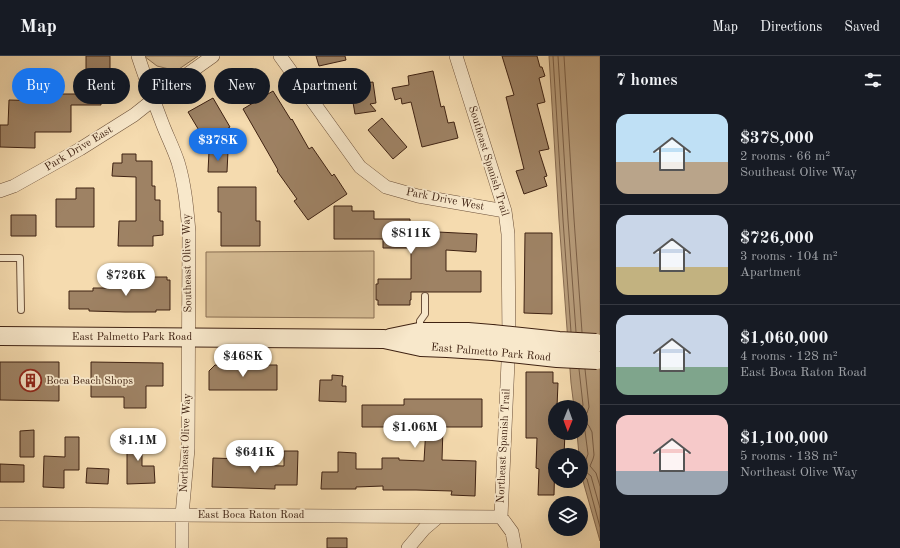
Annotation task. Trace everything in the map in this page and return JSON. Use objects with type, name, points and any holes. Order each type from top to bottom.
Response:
[{"type":"main road","name":"East Palmetto Park Road","points":[[0,336],[384,339],[420,332],[468,332],[557,358],[600,360]]},
{"type":"main road","name":"East Palmetto Park Road","points":[[384,339],[421,347],[447,348],[498,341],[600,343]]},
{"type":"street","name":"Southeast Olive Way","points":[[138,56],[142,68]]},
{"type":"street","name":"Park Drive East","points":[[197,68],[213,56]]},
{"type":"street","name":"Park Drive West","points":[[280,56],[360,167],[386,186],[418,196],[505,211]]},
{"type":"street","name":"Southeast Spanish Trail","points":[[456,56],[505,211],[508,234],[498,341]]},
{"type":"street","name":"Park Drive East","points":[[0,191],[14,186],[80,149],[134,115],[148,104]]},
{"type":"street","name":"Southeast Olive Way","points":[[154,104],[172,146],[183,182],[189,232],[189,337]]},
{"type":"street","name":"Northeast Olive Way","points":[[182,548],[182,515],[188,450],[189,337]]},
{"type":"street","name":"Northeast Spanish Trail","points":[[498,341],[501,517],[512,532],[515,548]]},
{"type":"street","name":"East Boca Raton Road","points":[[0,514],[501,517]]},
{"type":"street","points":[[408,548],[424,529],[438,516]]},
{"type":"lane","points":[[0,258],[20,258],[21,310]]},
{"type":"lane","points":[[420,332],[420,321],[425,314],[425,296]]},
{"type":"shaded area","points":[[144,56],[198,56],[180,68],[165,68],[157,66]]},
{"type":"shaded area","points":[[374,251],[374,318],[206,317],[206,252]]},
{"type":"water","points":[[549,56],[600,56],[600,541],[585,488],[588,488],[588,448],[578,448],[578,440],[588,440],[588,400],[573,400],[559,220]]},
{"type":"building","points":[[86,56],[110,56],[110,68],[86,68]]},
{"type":"building","points":[[316,56],[345,56],[346,60],[319,66]]},
{"type":"building","points":[[502,56],[537,56],[540,67],[542,67],[545,76],[539,78],[545,102],[537,104],[549,149],[539,151],[547,176],[544,177],[547,186],[524,194],[516,171],[524,169],[506,97],[514,95]]},
{"type":"building","points":[[433,71],[441,107],[444,106],[448,123],[454,122],[458,138],[422,147],[411,102],[402,104],[401,98],[395,100],[392,88],[409,85],[408,76]]},
{"type":"building","points":[[371,82],[373,82],[376,103],[371,104]]},
{"type":"building","points":[[273,91],[278,99],[278,104],[281,104],[291,120],[292,119],[309,149],[312,147],[332,176],[334,174],[347,194],[308,220],[294,201],[297,199],[277,171],[278,170],[243,109],[251,104],[270,104],[270,93]]},
{"type":"building","points":[[65,94],[73,94],[73,104],[101,105],[71,105],[71,132],[35,132],[35,148],[0,147],[0,125],[8,125],[9,100],[12,100],[12,104],[65,104]]},
{"type":"building","points":[[213,98],[214,104],[217,104],[230,127],[206,142],[188,112],[202,104],[206,104],[206,102]]},
{"type":"building","points":[[353,104],[370,104],[376,111],[355,114]]},
{"type":"building","points":[[382,118],[407,147],[393,159],[368,130]]},
{"type":"building","points":[[209,151],[228,151],[227,172],[208,172]]},
{"type":"building","points":[[122,154],[136,154],[136,161],[152,161],[152,186],[155,186],[155,200],[160,200],[160,221],[163,221],[163,235],[153,236],[153,246],[118,246],[119,221],[136,221],[136,177],[112,176],[113,163],[122,163]]},
{"type":"building","points":[[218,187],[256,187],[256,221],[260,221],[260,246],[221,246],[221,212],[218,212]]},
{"type":"building","points":[[76,188],[94,188],[94,227],[56,227],[56,199],[76,199]]},
{"type":"building","points":[[334,206],[352,206],[352,211],[374,211],[374,219],[410,219],[410,228],[438,228],[438,232],[477,234],[476,252],[446,250],[446,271],[481,271],[481,292],[411,292],[410,305],[378,305],[378,300],[376,300],[376,284],[378,284],[378,279],[411,279],[411,248],[383,248],[383,239],[334,239]]},
{"type":"building","points":[[11,215],[36,215],[36,236],[11,236]]},
{"type":"building","points":[[525,233],[552,233],[552,314],[524,313]]},
{"type":"building","points":[[121,277],[167,277],[167,280],[170,280],[170,310],[156,310],[156,312],[125,312],[69,309],[69,291],[93,291],[93,288],[121,288]]},
{"type":"building","name":"Boca Beach Shops","points":[[0,362],[59,362],[59,401],[0,400]]},
{"type":"building","points":[[91,362],[163,363],[163,386],[146,386],[146,408],[124,408],[124,397],[91,397]]},
{"type":"building","points":[[215,365],[277,365],[277,390],[209,390],[209,371]]},
{"type":"building","points":[[526,372],[553,372],[553,383],[558,383],[557,400],[548,400],[548,440],[565,440],[564,448],[548,448],[548,488],[554,488],[554,495],[538,495],[539,469],[536,468],[537,438],[526,438]]},
{"type":"building","points":[[332,375],[343,376],[342,386],[346,386],[346,402],[319,401],[320,380],[332,380]]},
{"type":"building","points":[[404,399],[482,399],[482,427],[443,427],[442,460],[476,461],[475,496],[451,495],[452,491],[383,490],[383,486],[356,487],[356,489],[321,489],[322,472],[338,472],[338,452],[356,453],[356,469],[382,469],[382,458],[399,458],[399,460],[424,461],[426,427],[362,427],[362,405],[404,405]]},
{"type":"building","points":[[34,430],[34,457],[20,457],[20,431]]},
{"type":"building","points":[[127,434],[142,434],[142,466],[154,466],[155,483],[127,484]]},
{"type":"building","points":[[65,437],[79,437],[79,470],[64,470],[64,488],[43,487],[44,456],[65,457]]},
{"type":"building","points":[[284,451],[298,451],[297,485],[275,485],[275,489],[212,487],[213,458],[241,459],[241,465],[284,466]]},
{"type":"building","points":[[0,464],[24,465],[24,482],[0,482]]},
{"type":"building","points":[[87,468],[109,469],[108,484],[86,483]]},
{"type":"building","points":[[327,538],[347,538],[347,548],[327,548]]},
{"type":"place","name":"Boca Beach Shops","points":[[30,381]]}]
